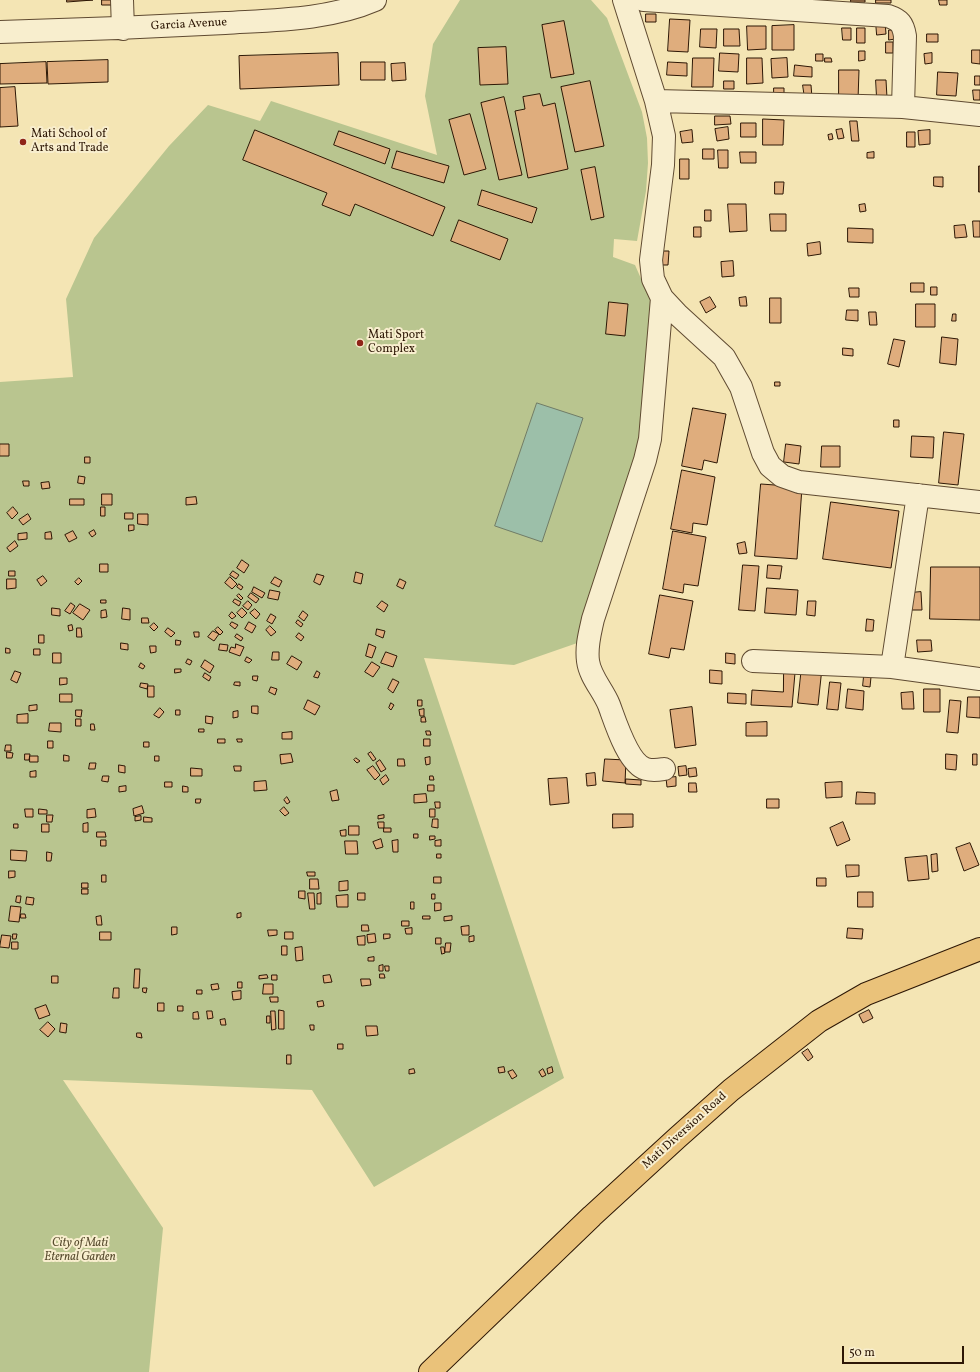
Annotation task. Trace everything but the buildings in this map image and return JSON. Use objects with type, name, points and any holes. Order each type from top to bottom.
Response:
[{"type":"highway","name":"Mati Diversion Road","points":[[430,1372],[563,1243],[671,1144],[731,1090],[819,1021],[866,994],[980,949]]},
{"type":"street","points":[[122,0],[122,29]]},
{"type":"street","name":"Garcia Avenue","points":[[0,32],[122,29],[292,9],[336,12],[375,0]]},
{"type":"street","points":[[624,0],[656,101],[664,136],[663,165],[651,260],[653,279],[662,298],[677,314],[724,357],[741,387],[763,453],[770,466],[782,476],[799,482],[980,502]]},
{"type":"street","points":[[644,0],[888,16],[898,20],[903,26],[905,36],[903,107]]},
{"type":"street","points":[[656,101],[903,107],[980,115]]},
{"type":"street","points":[[662,298],[650,439],[645,460],[593,619],[587,646],[588,662],[594,678],[608,704],[624,743],[639,765],[645,769],[664,769]]},
{"type":"street","points":[[892,667],[918,495]]},
{"type":"street","points":[[753,661],[892,667],[980,679]]},
{"type":"green space","name":"City of Mati Eternal Garden","points":[[460,0],[591,0],[607,18],[642,112],[647,138],[648,163],[646,191],[637,241],[614,239],[613,257],[635,265],[654,308],[643,435],[583,641],[514,665],[424,658],[564,1078],[374,1187],[312,1090],[63,1080],[163,1228],[149,1372],[0,1372],[0,382],[73,377],[66,299],[94,238],[169,146],[208,105],[260,121],[271,101],[437,155],[425,96],[433,44]]},
{"type":"shaded area","points":[[537,403],[583,418],[542,542],[495,526]]},
{"type":"place","name":"Mati School of Arts and Trade","points":[[23,142]]},
{"type":"place","name":"Mati Sport Complex","points":[[360,343]]}]
